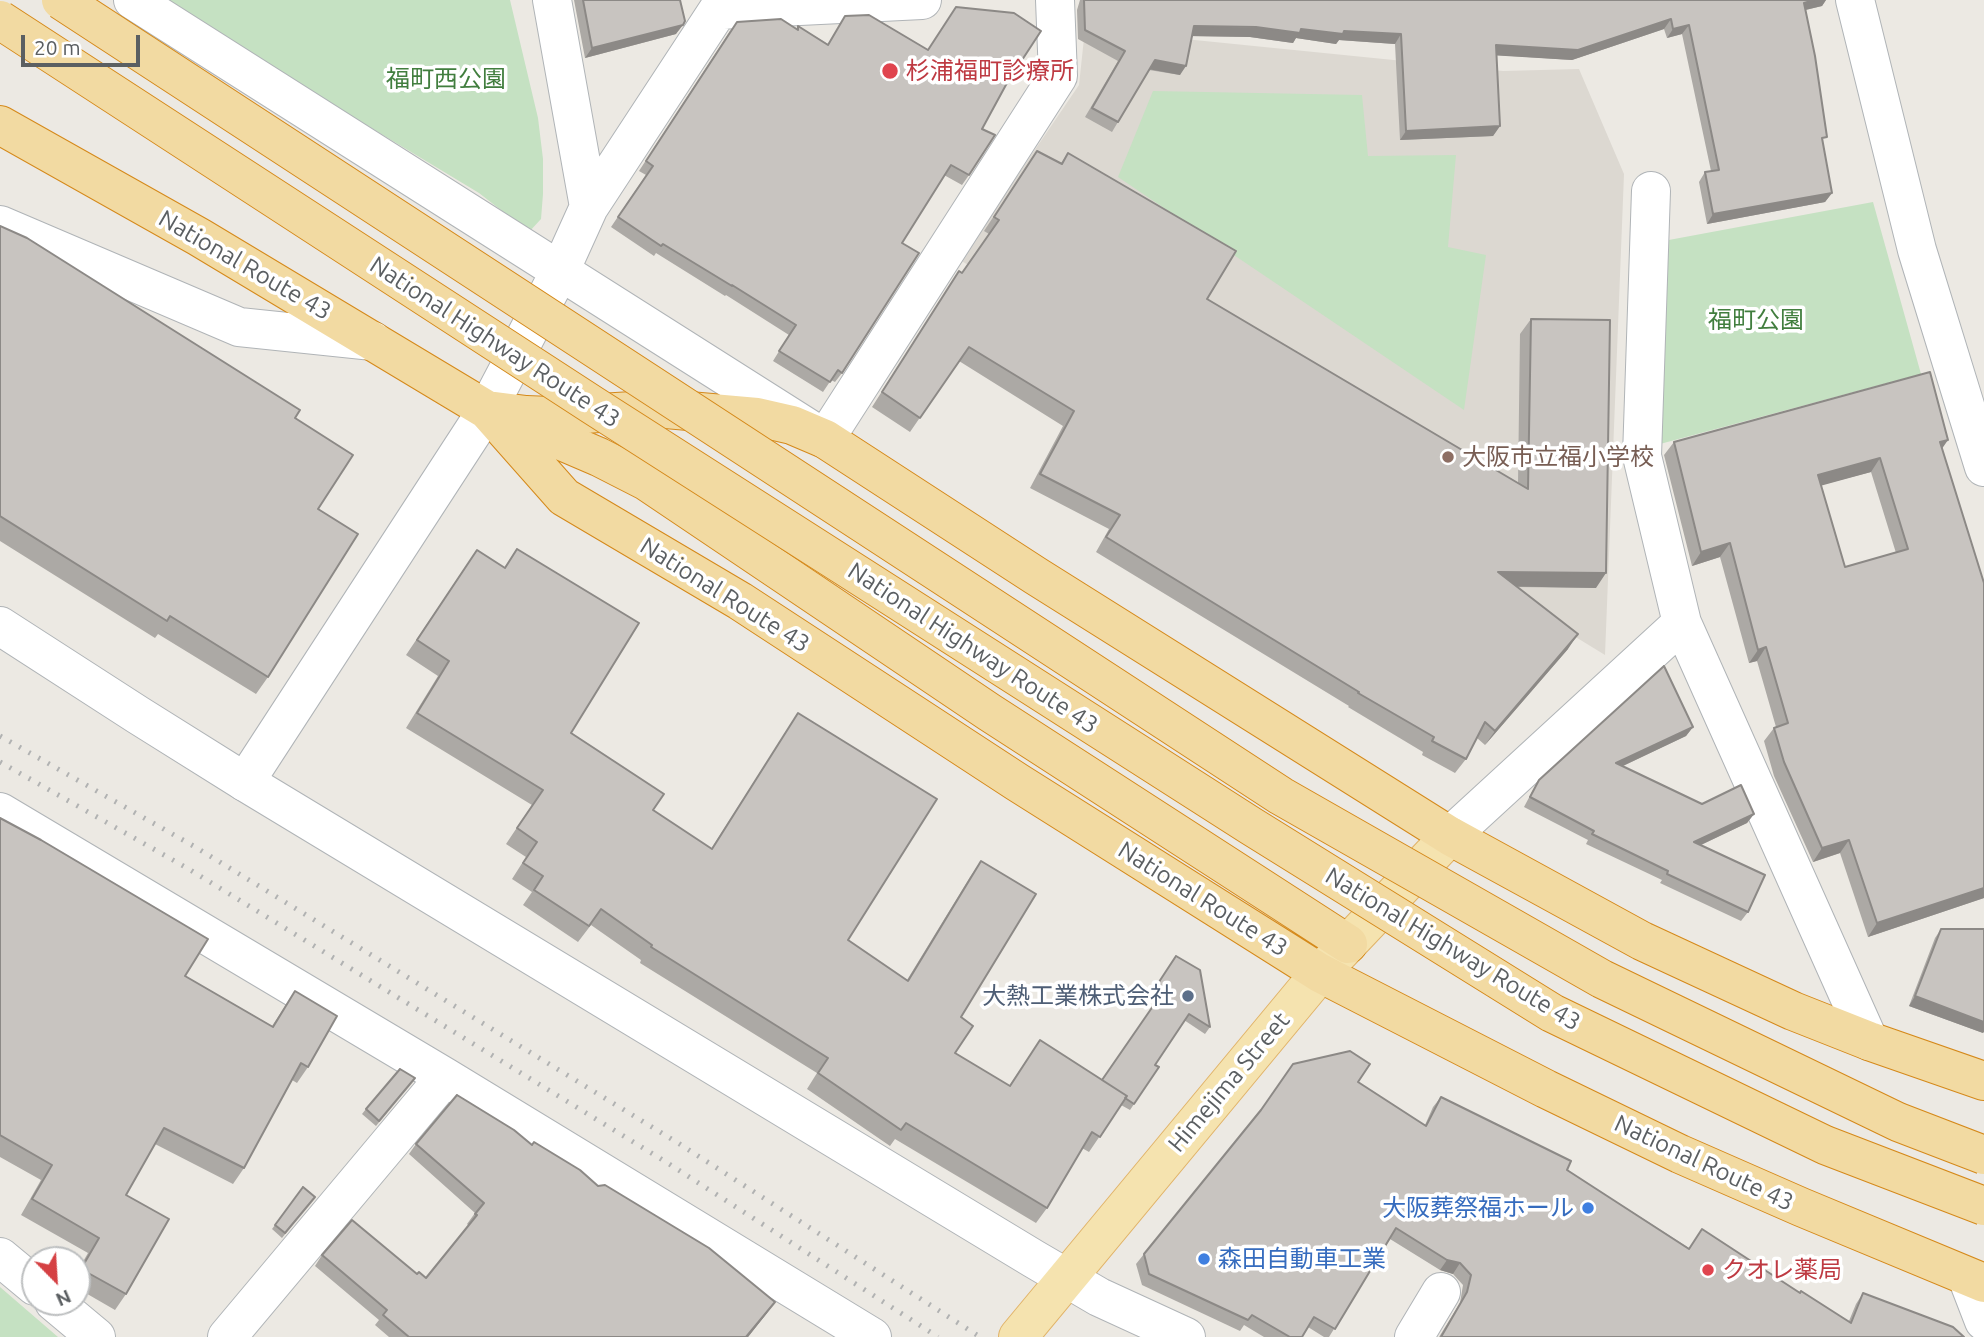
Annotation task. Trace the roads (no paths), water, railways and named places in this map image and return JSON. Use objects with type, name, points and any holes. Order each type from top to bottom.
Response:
[{"type":"highway","name":"National Highway Route 43","points":[[61,0],[1281,796],[1601,979],[1898,1122],[1984,1155]]},
{"type":"highway","name":"National Highway Route 43","points":[[0,20],[594,407],[1552,1013],[1825,1145],[1984,1206]]},
{"type":"highway","name":"National Route 43","points":[[0,125],[199,237],[487,410],[564,497],[740,601],[1017,782],[1320,973],[1546,1089],[1680,1154],[1975,1280]]},
{"type":"highway","name":"National Route 43","points":[[487,410],[550,416],[679,410],[757,417],[792,425],[825,439],[1035,576],[1450,836],[1642,941],[1793,1011],[1984,1081]]},
{"type":"highway","points":[[487,410],[599,457],[646,481],[989,712],[1348,944]]},
{"type":"main road","name":"Himejima Street","points":[[1018,1337],[1320,973],[1450,836]]},
{"type":"street","points":[[134,0],[825,439],[1058,76],[1055,0]]},
{"type":"street","points":[[551,0],[589,207]]},
{"type":"street","points":[[245,782],[487,410],[560,271],[589,207],[717,5],[922,0]]},
{"type":"street","points":[[1855,0],[1917,250],[1984,467]]},
{"type":"street","points":[[1651,191],[1642,456],[1682,622],[1869,1041]]},
{"type":"street","points":[[0,225],[239,327],[373,341]]},
{"type":"street","points":[[1450,836],[1682,622]]},
{"type":"street","points":[[0,626],[245,782],[1066,1278],[1099,1297],[1186,1337]]},
{"type":"street","points":[[0,812],[445,1077],[872,1337]]},
{"type":"street","points":[[227,1337],[445,1077]]},
{"type":"street","points":[[0,1257],[21,1274]]},
{"type":"street","points":[[1975,1280],[1984,1321]]},
{"type":"street","points":[[1414,1337],[1441,1292]]},
{"type":"street","points":[[71,1316],[96,1337]]},
{"type":"railway","points":[[0,736],[197,848],[678,1143],[980,1337]]},
{"type":"railway","points":[[0,762],[187,868],[666,1162],[938,1337]]},
{"type":"place","name":"杉浦福町診療所","points":[[890,71]]},
{"type":"place","name":"大阪市立福小学校","points":[[1448,457]]},
{"type":"place","name":"大熱工業株式会社","points":[[1188,996]]},
{"type":"place","name":"大阪葬祭福ホール","points":[[1588,1208]]},
{"type":"place","name":"森田自動車工業","points":[[1204,1259]]},
{"type":"place","name":"クオレ薬局","points":[[1708,1270]]},
{"type":"park label","name":"福町西公園","points":[[446,79]]},
{"type":"park label","name":"福町公園","points":[[1756,320]]}]
